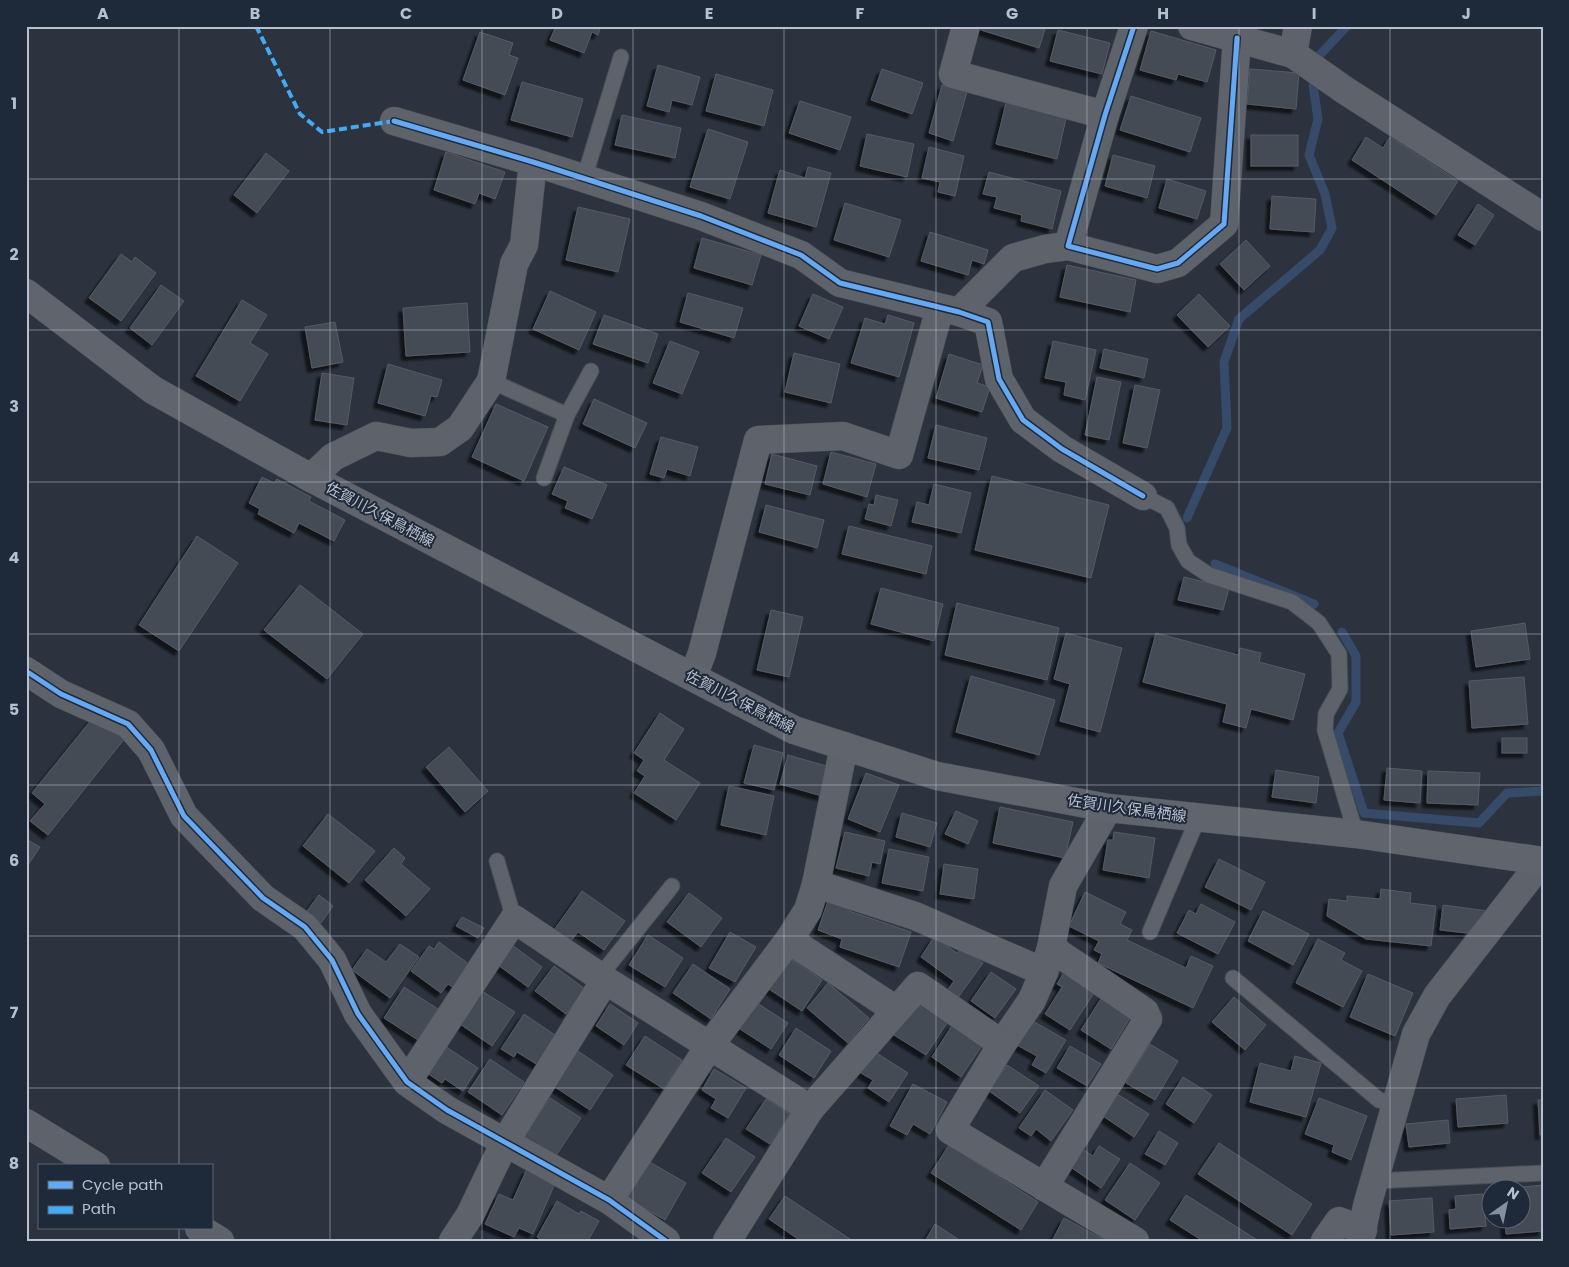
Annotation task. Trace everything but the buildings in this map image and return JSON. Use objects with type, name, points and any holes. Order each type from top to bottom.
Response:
[{"type":"main road","name":"佐賀川久保鳥栖線","points":[[26,293],[153,390],[311,478],[794,730],[938,776],[1108,808],[1356,834],[1542,861]]},
{"type":"street","points":[[966,26],[953,74],[1105,115]]},
{"type":"street","points":[[1068,246],[1105,115],[1134,26]]},
{"type":"street","points":[[1192,26],[1293,54],[1354,96],[1543,217]]},
{"type":"street","points":[[1293,54],[1298,26]]},
{"type":"street","points":[[693,677],[702,653],[758,440],[843,436],[899,455],[950,310],[1012,258],[1045,248],[1068,246],[1157,269],[1178,263],[1224,224],[1237,38]]},
{"type":"street","points":[[394,121],[533,162],[701,216],[801,255],[840,283],[950,310],[988,322],[999,380],[1023,420],[1062,450],[1142,496]]},
{"type":"street","points":[[311,478],[334,457],[376,436],[411,443],[440,442],[460,428],[491,381],[514,264],[524,245],[533,162]]},
{"type":"street","points":[[26,671],[62,694],[128,724],[151,750],[184,816],[263,898],[305,927],[332,960],[358,1014],[407,1082],[447,1110],[609,1200],[666,1241]]},
{"type":"street","points":[[609,1200],[710,1045],[789,940],[808,910],[816,884],[844,746]]},
{"type":"street","points":[[1108,808],[1063,886],[1048,960],[1032,1000],[1002,1044],[950,1130],[1135,1241]]},
{"type":"street","points":[[1325,1241],[1339,1221],[1362,1236],[1367,1206],[1416,1034],[1437,996],[1542,861]]},
{"type":"street","points":[[816,884],[1048,960],[1146,1012],[1148,1019],[1044,1187]]},
{"type":"street","points":[[407,1082],[514,919],[603,978],[810,1109]]},
{"type":"street","points":[[789,940],[896,1010]]},
{"type":"street","points":[[453,1241],[470,1215],[505,1142],[603,978]]},
{"type":"street","points":[[727,1241],[810,1109],[918,986],[1002,1044]]},
{"type":"street","points":[[26,1123],[93,1164]]},
{"type":"street","points":[[202,1230],[220,1241]]},
{"type":"lane","points":[[584,179],[621,57]]},
{"type":"lane","points":[[544,478],[567,415],[591,371]]},
{"type":"lane","points":[[491,381],[567,415]]},
{"type":"lane","points":[[1142,496],[1167,508],[1177,528],[1179,545],[1188,561],[1209,575],[1292,602],[1319,624],[1339,654],[1340,689],[1326,714],[1325,730],[1356,834]]},
{"type":"lane","points":[[1150,932],[1198,818]]},
{"type":"lane","points":[[497,861],[514,919]]},
{"type":"lane","points":[[603,978],[672,886]]},
{"type":"lane","points":[[1233,978],[1379,1100],[1396,1105]]},
{"type":"lane","points":[[1374,1182],[1543,1173]]},
{"type":"waterway","points":[[1316,59],[1347,26]]},
{"type":"waterway","points":[[1187,518],[1227,428],[1224,362],[1239,319],[1320,250],[1332,228],[1325,194],[1309,155],[1318,119],[1313,85]]},
{"type":"waterway","points":[[1215,564],[1314,604]]},
{"type":"waterway","points":[[1342,632],[1356,656],[1356,702],[1338,733],[1364,813],[1479,823],[1507,793],[1543,791]]},
{"type":"marked path","points":[[256,26],[300,114],[322,132],[394,121]]},
{"type":"cycle path","points":[[1134,26],[1105,115],[1068,246],[1157,269],[1178,263],[1224,224],[1237,38]]},
{"type":"cycle path","points":[[394,121],[533,162],[701,216],[801,255],[840,283],[959,312],[988,322],[999,379],[1023,420],[1062,449],[1143,496]]},
{"type":"cycle path","points":[[26,671],[61,694],[128,724],[151,750],[184,816],[263,898],[305,927],[332,960],[358,1014],[407,1082],[447,1110],[609,1200],[666,1241]]}]
